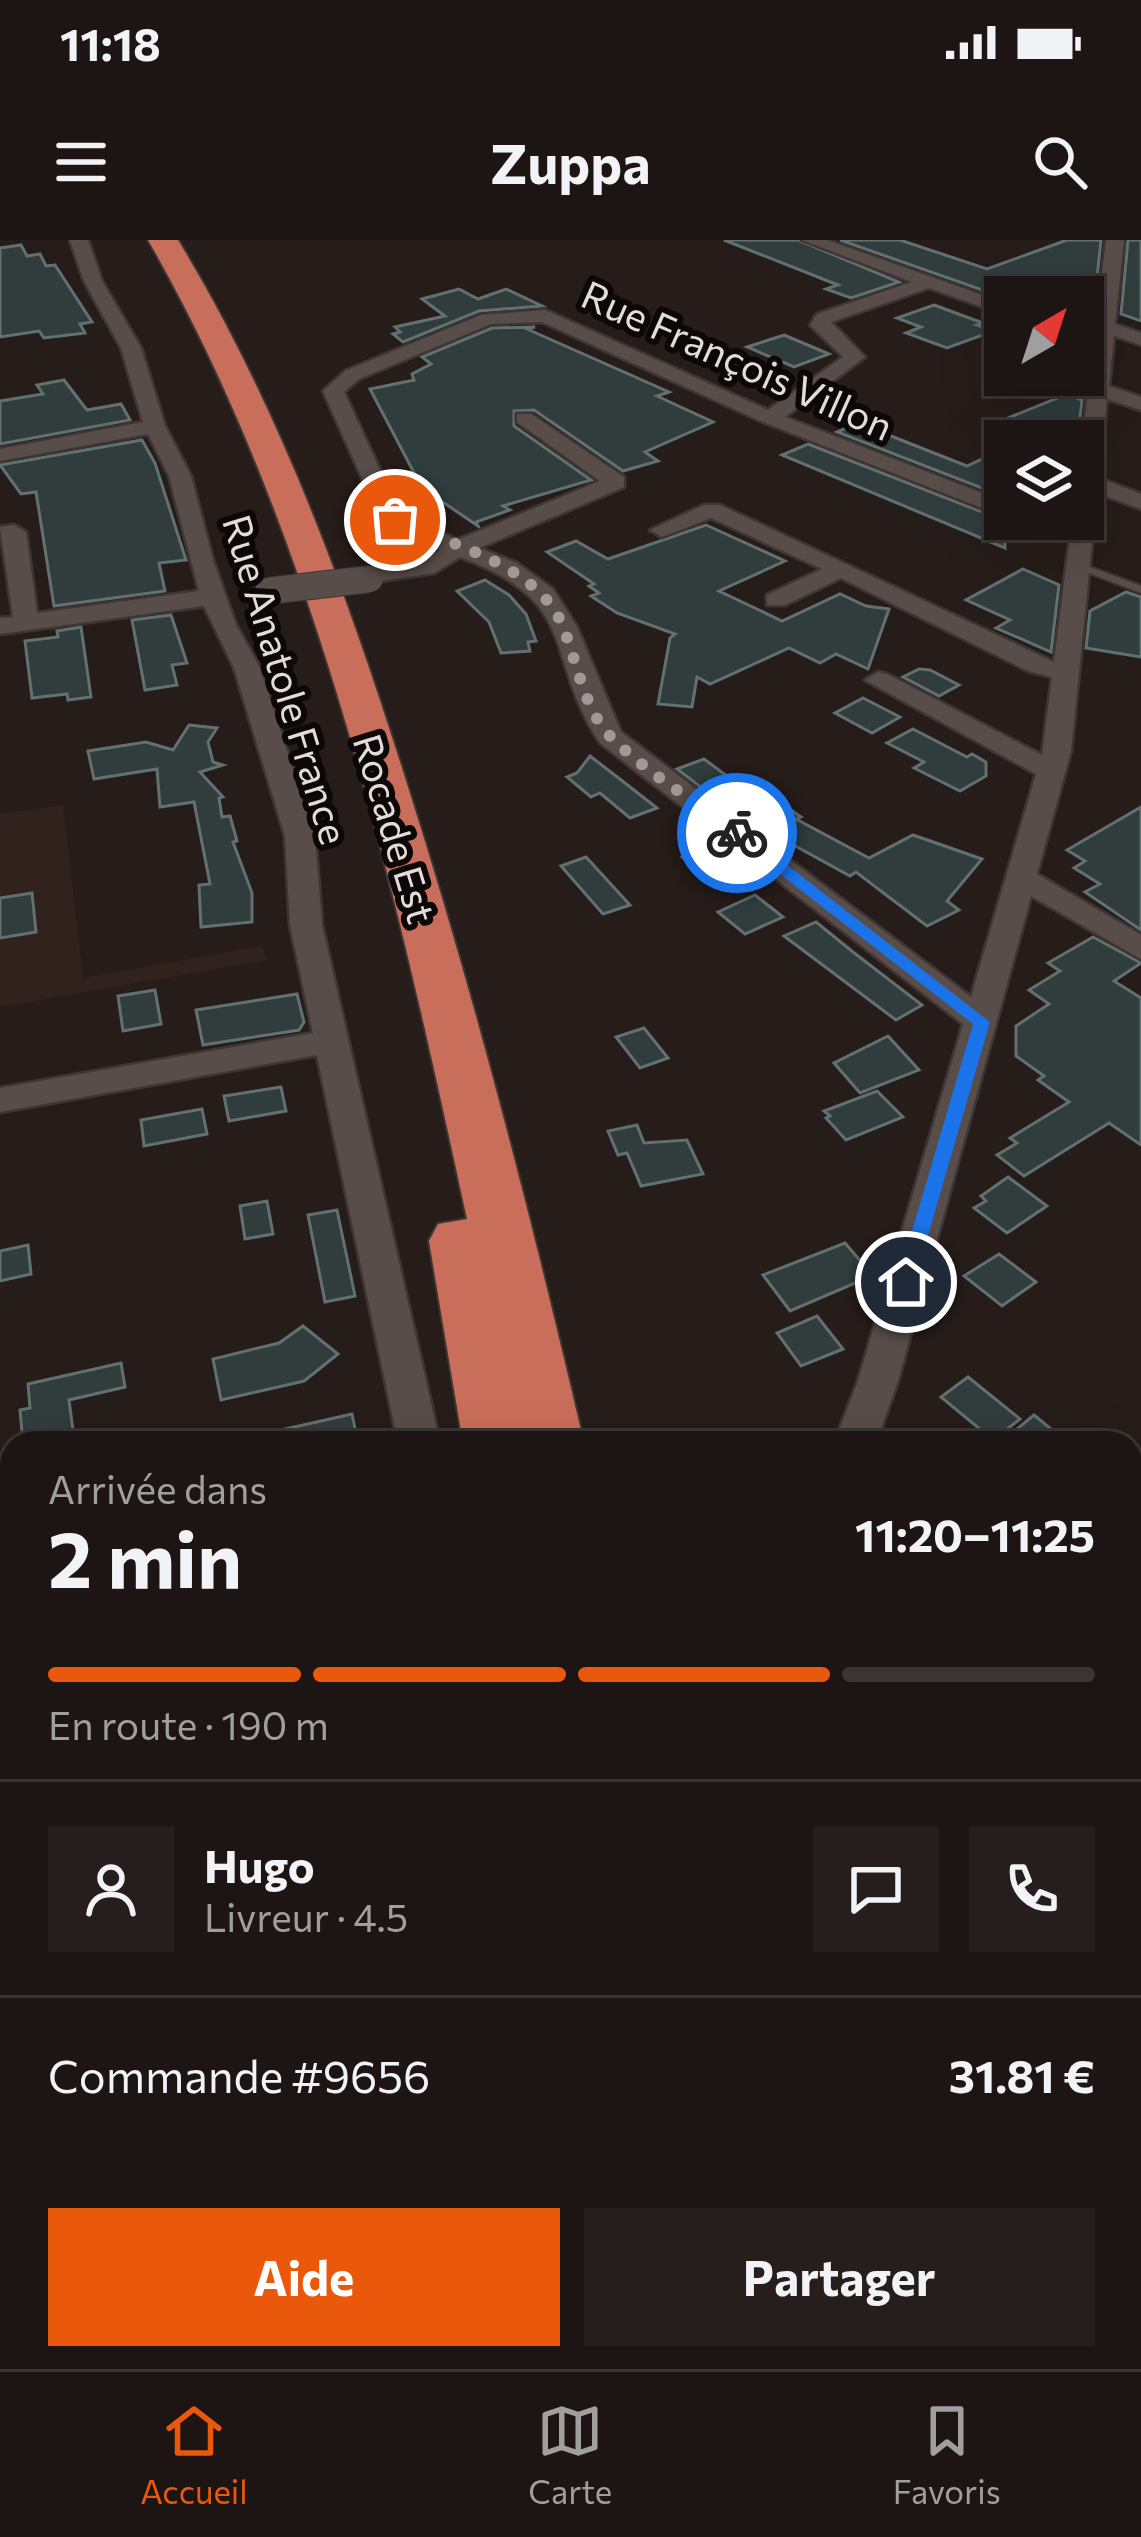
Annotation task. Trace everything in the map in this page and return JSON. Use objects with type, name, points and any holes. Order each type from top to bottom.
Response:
[{"type":"highway","name":"Rocade Est","points":[[146,240],[217,358],[335,707],[393,916],[449,1174],[496,1431]]},
{"type":"highway","name":"Rocade Est","points":[[164,240],[293,508],[338,635],[418,893],[497,1200],[546,1431]]},
{"type":"highway","points":[[178,331],[196,359],[217,358],[230,338],[189,240]]},
{"type":"street","name":"Rue Anatole France","points":[[79,240],[93,281],[131,349],[155,426],[180,476],[213,597],[247,668],[300,836],[306,925],[416,1431]]},
{"type":"street","points":[[811,240],[984,302]]},
{"type":"street","points":[[1104,299],[1115,240]]},
{"type":"street","points":[[770,418],[852,363],[854,352],[819,325],[824,318],[929,282]]},
{"type":"street","name":"Rue François Villon","points":[[459,548],[388,513],[333,391],[340,381],[372,366],[488,319],[545,316],[770,418],[984,502]]},
{"type":"street","points":[[1104,337],[1141,340]]},
{"type":"street","points":[[1104,391],[1141,404]]},
{"type":"street","points":[[268,591],[427,568],[459,548],[616,482],[524,418]]},
{"type":"street","points":[[0,454],[155,426]]},
{"type":"street","points":[[1104,488],[1141,502]]},
{"type":"street","points":[[662,530],[712,509],[1037,666],[1068,674]]},
{"type":"street","points":[[0,534],[14,532],[13,624],[213,597]]},
{"type":"street","points":[[859,1431],[878,1381],[1052,770],[1068,674],[1080,540]]},
{"type":"street","points":[[459,548],[543,593],[561,620],[592,707],[610,737],[982,1022]]},
{"type":"street","points":[[776,600],[841,569]]},
{"type":"street","points":[[878,680],[1052,770]]},
{"type":"street","points":[[1021,877],[1141,949]]},
{"type":"street","points":[[0,1100],[332,1041]]},
{"type":"lane","points":[[1077,565],[1141,590]]},
{"type":"shaded area","points":[[63,805],[83,978],[262,946],[267,960],[0,1007],[0,814]]},
{"type":"building","points":[[724,240],[798,240],[899,282],[851,298],[826,289],[838,285]]},
{"type":"building","points":[[840,240],[900,240],[987,269],[1067,240],[1101,240],[1097,276],[984,276],[984,291]]},
{"type":"building","points":[[1128,240],[1141,240],[1141,321],[1121,314]]},
{"type":"building","points":[[21,245],[27,256],[40,254],[46,266],[55,265],[92,322],[80,324],[85,333],[44,338],[39,331],[0,337],[0,248]]},
{"type":"building","points":[[459,289],[478,299],[506,289],[542,306],[479,311],[403,342],[393,334],[400,332],[395,327],[445,316],[422,299]]},
{"type":"building","points":[[934,305],[983,323],[977,325],[984,327],[984,335],[947,348],[906,333],[921,327],[897,318]]},
{"type":"building","points":[[535,327],[527,329],[669,392],[657,396],[713,422],[645,452],[658,461],[623,471],[534,410],[514,411],[514,426],[591,480],[503,506],[510,510],[476,522],[478,526],[422,488],[370,389],[414,380],[412,374],[431,364],[422,357],[492,328]]},
{"type":"building","points":[[784,335],[829,354],[794,367],[747,347]]},
{"type":"building","points":[[64,380],[87,410],[121,404],[130,420],[0,444],[0,401],[43,394],[37,385]]},
{"type":"building","points":[[1062,396],[1082,400],[1080,420],[1008,418]]},
{"type":"building","points":[[858,423],[967,466],[984,458],[984,489],[837,432]]},
{"type":"building","points":[[142,440],[155,463],[186,560],[159,563],[165,591],[54,606],[36,492],[21,494],[0,465]]},
{"type":"building","points":[[808,444],[984,513],[984,539],[782,455]]},
{"type":"building","points":[[706,525],[785,561],[719,591],[782,621],[840,594],[866,606],[889,609],[868,669],[836,654],[820,663],[789,648],[710,684],[697,677],[692,707],[658,704],[670,638],[675,634],[617,613],[591,596],[599,593],[589,586],[594,584],[547,552],[576,541],[608,559]]},
{"type":"building","points":[[1023,569],[1059,585],[1051,652],[996,628],[1010,620],[966,600]]},
{"type":"building","points":[[485,580],[509,595],[526,614],[536,641],[528,642],[530,651],[501,653],[489,622],[457,591]]},
{"type":"building","points":[[1126,592],[1141,597],[1141,657],[1086,648],[1090,611]]},
{"type":"building","points":[[171,615],[187,663],[172,665],[177,685],[145,690],[132,620]]},
{"type":"building","points":[[81,627],[91,697],[32,698],[25,641],[58,637],[57,631]]},
{"type":"building","points":[[919,669],[959,685],[939,696],[903,677]]},
{"type":"building","points":[[863,698],[900,717],[872,733],[835,713]]},
{"type":"building","points":[[189,725],[217,728],[208,742],[213,762],[223,765],[200,772],[223,797],[219,798],[222,817],[230,816],[237,841],[233,842],[252,893],[252,922],[201,927],[199,885],[210,884],[194,802],[160,807],[157,769],[94,779],[88,751],[146,742],[173,750]]},
{"type":"building","points":[[913,729],[986,762],[986,776],[960,791],[914,768],[924,762],[887,743]]},
{"type":"building","points":[[590,756],[657,808],[630,818],[600,793],[591,797],[567,777],[577,773]]},
{"type":"building","points":[[704,759],[735,782],[745,778],[801,817],[796,819],[869,858],[913,835],[982,859],[947,901],[959,910],[927,926],[856,872],[850,876],[788,842],[746,810],[736,814],[677,769]]},
{"type":"building","points":[[1141,807],[1141,930],[1085,892],[1100,884],[1074,868],[1085,861],[1067,850]]},
{"type":"building","points":[[707,847],[736,870],[710,881],[682,857]]},
{"type":"building","points":[[586,857],[630,905],[603,914],[561,866]]},
{"type":"building","points":[[32,893],[36,932],[0,938],[0,898]]},
{"type":"building","points":[[755,895],[783,917],[745,934],[718,912]]},
{"type":"building","points":[[816,922],[922,1005],[896,1020],[784,936]]},
{"type":"building","points":[[1093,937],[1141,963],[1114,981],[1141,998],[1141,1145],[1109,1123],[1024,1176],[997,1155],[1017,1143],[1010,1138],[1069,1102],[1038,1080],[1044,1076],[1016,1056],[1016,1026],[1049,1004],[1029,990],[1060,971],[1048,963]]},
{"type":"building","points":[[155,990],[161,1024],[123,1031],[118,996]]},
{"type":"building","points":[[297,994],[304,1022],[299,1030],[203,1045],[196,1010]]},
{"type":"building","points":[[644,1028],[668,1058],[640,1068],[616,1037]]},
{"type":"building","points":[[888,1036],[919,1070],[860,1093],[834,1063]]},
{"type":"building","points":[[281,1087],[286,1111],[229,1121],[224,1096]]},
{"type":"building","points":[[877,1091],[903,1117],[846,1140],[824,1111]]},
{"type":"building","points":[[202,1109],[207,1134],[144,1146],[141,1120]]},
{"type":"building","points":[[637,1125],[644,1143],[687,1140],[703,1174],[641,1186],[627,1153],[618,1155],[608,1131]]},
{"type":"building","points":[[1008,1177],[1047,1206],[1007,1233],[974,1208],[986,1201],[981,1196]]},
{"type":"building","points":[[267,1201],[273,1234],[245,1239],[240,1206]]},
{"type":"building","points":[[337,1210],[355,1296],[325,1302],[308,1215]]},
{"type":"building","points":[[845,1243],[870,1272],[867,1278],[790,1311],[763,1275]]},
{"type":"building","points":[[28,1245],[31,1274],[0,1281],[0,1251]]},
{"type":"building","points":[[999,1254],[1036,1282],[1002,1306],[964,1276]]},
{"type":"building","points":[[817,1316],[843,1349],[801,1366],[777,1333]]},
{"type":"building","points":[[303,1326],[338,1354],[304,1381],[221,1400],[213,1359],[279,1343]]},
{"type":"building","points":[[121,1363],[125,1387],[69,1400],[73,1431],[22,1431],[20,1410],[30,1408],[28,1384]]},
{"type":"building","points":[[968,1377],[1020,1419],[1005,1431],[982,1431],[941,1397]]},
{"type":"building","points":[[352,1414],[356,1431],[276,1431]]},
{"type":"building","points":[[1034,1415],[1053,1431],[1015,1431]]},
{"type":"way so far","points":[[395,520],[518,576],[543,593],[561,620],[592,707],[610,737],[737,833]]},
{"type":"route","points":[[737,833],[982,1022],[906,1282]]}]
